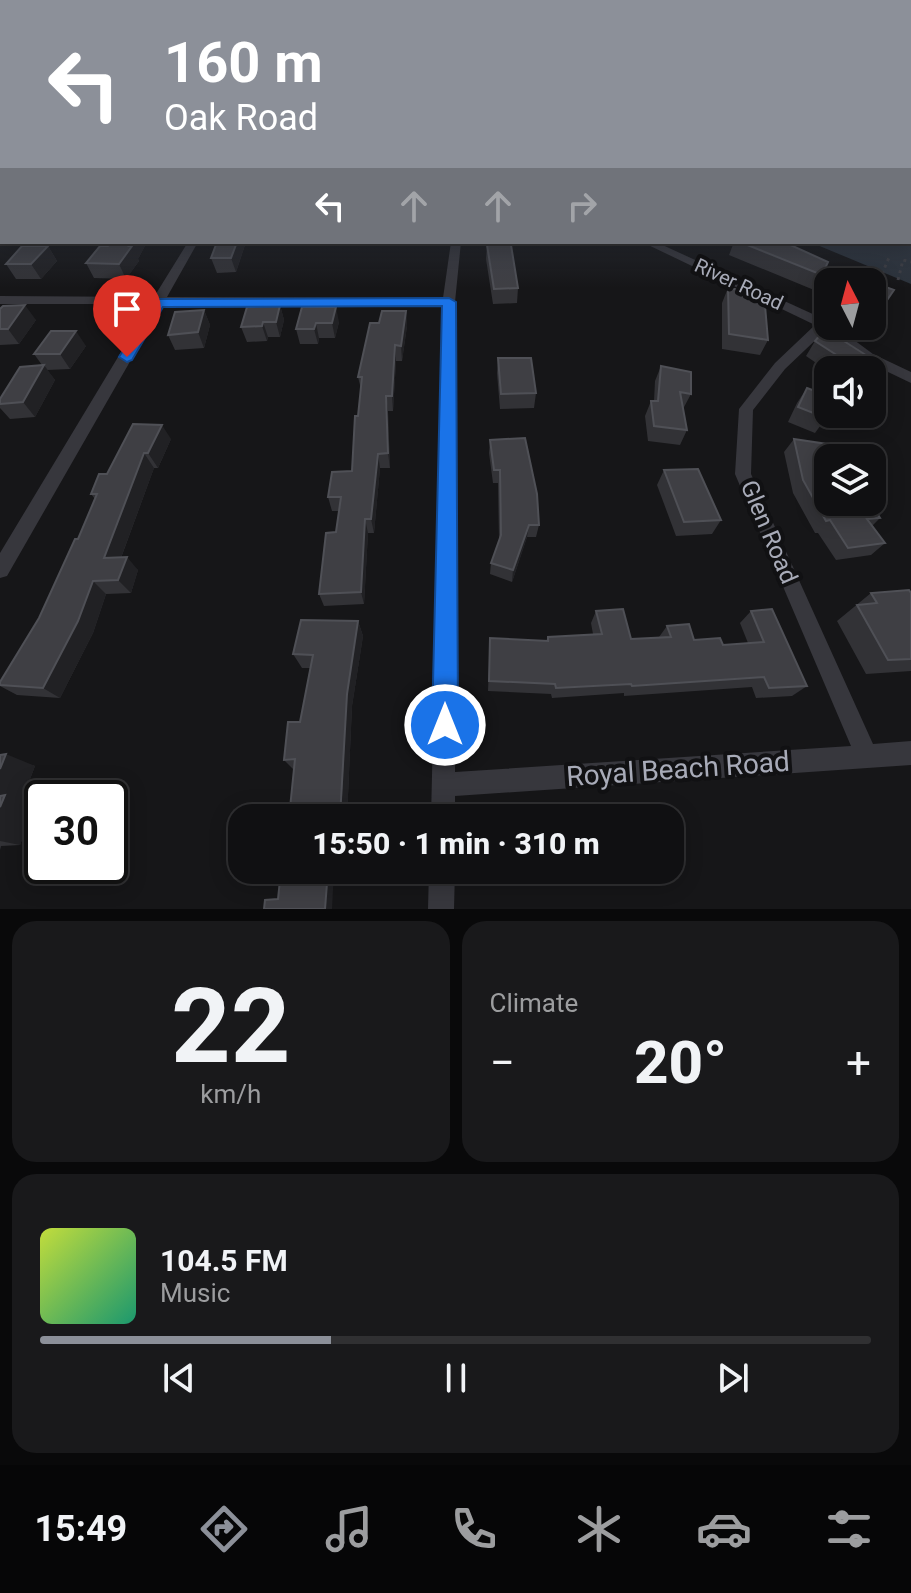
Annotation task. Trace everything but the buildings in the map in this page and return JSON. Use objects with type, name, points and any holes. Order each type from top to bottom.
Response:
[{"type":"street","points":[[0,570],[192,244]]},
{"type":"street","points":[[443,804],[449,302],[456,244]]},
{"type":"street","name":"River Road","points":[[651,244],[814,319]]},
{"type":"street","points":[[0,300],[449,302]]},
{"type":"street","name":"Glen Road","points":[[814,334],[780,366],[746,409],[743,474],[867,756]]},
{"type":"street","name":"River Road","points":[[845,340],[868,357],[911,378]]},
{"type":"street","name":"Royal Beach Road","points":[[444,785],[911,753]]},
{"type":"street","points":[[441,909],[442,884]]},
{"type":"path","points":[[885,268],[890,255]]},
{"type":"path","points":[[898,280],[903,260],[911,262]]},
{"type":"shaded area","points":[[815,244],[911,244],[911,284],[886,274],[886,268],[873,268]]},
{"type":"route","points":[[127,357],[159,303],[449,302],[445,725]]}]
